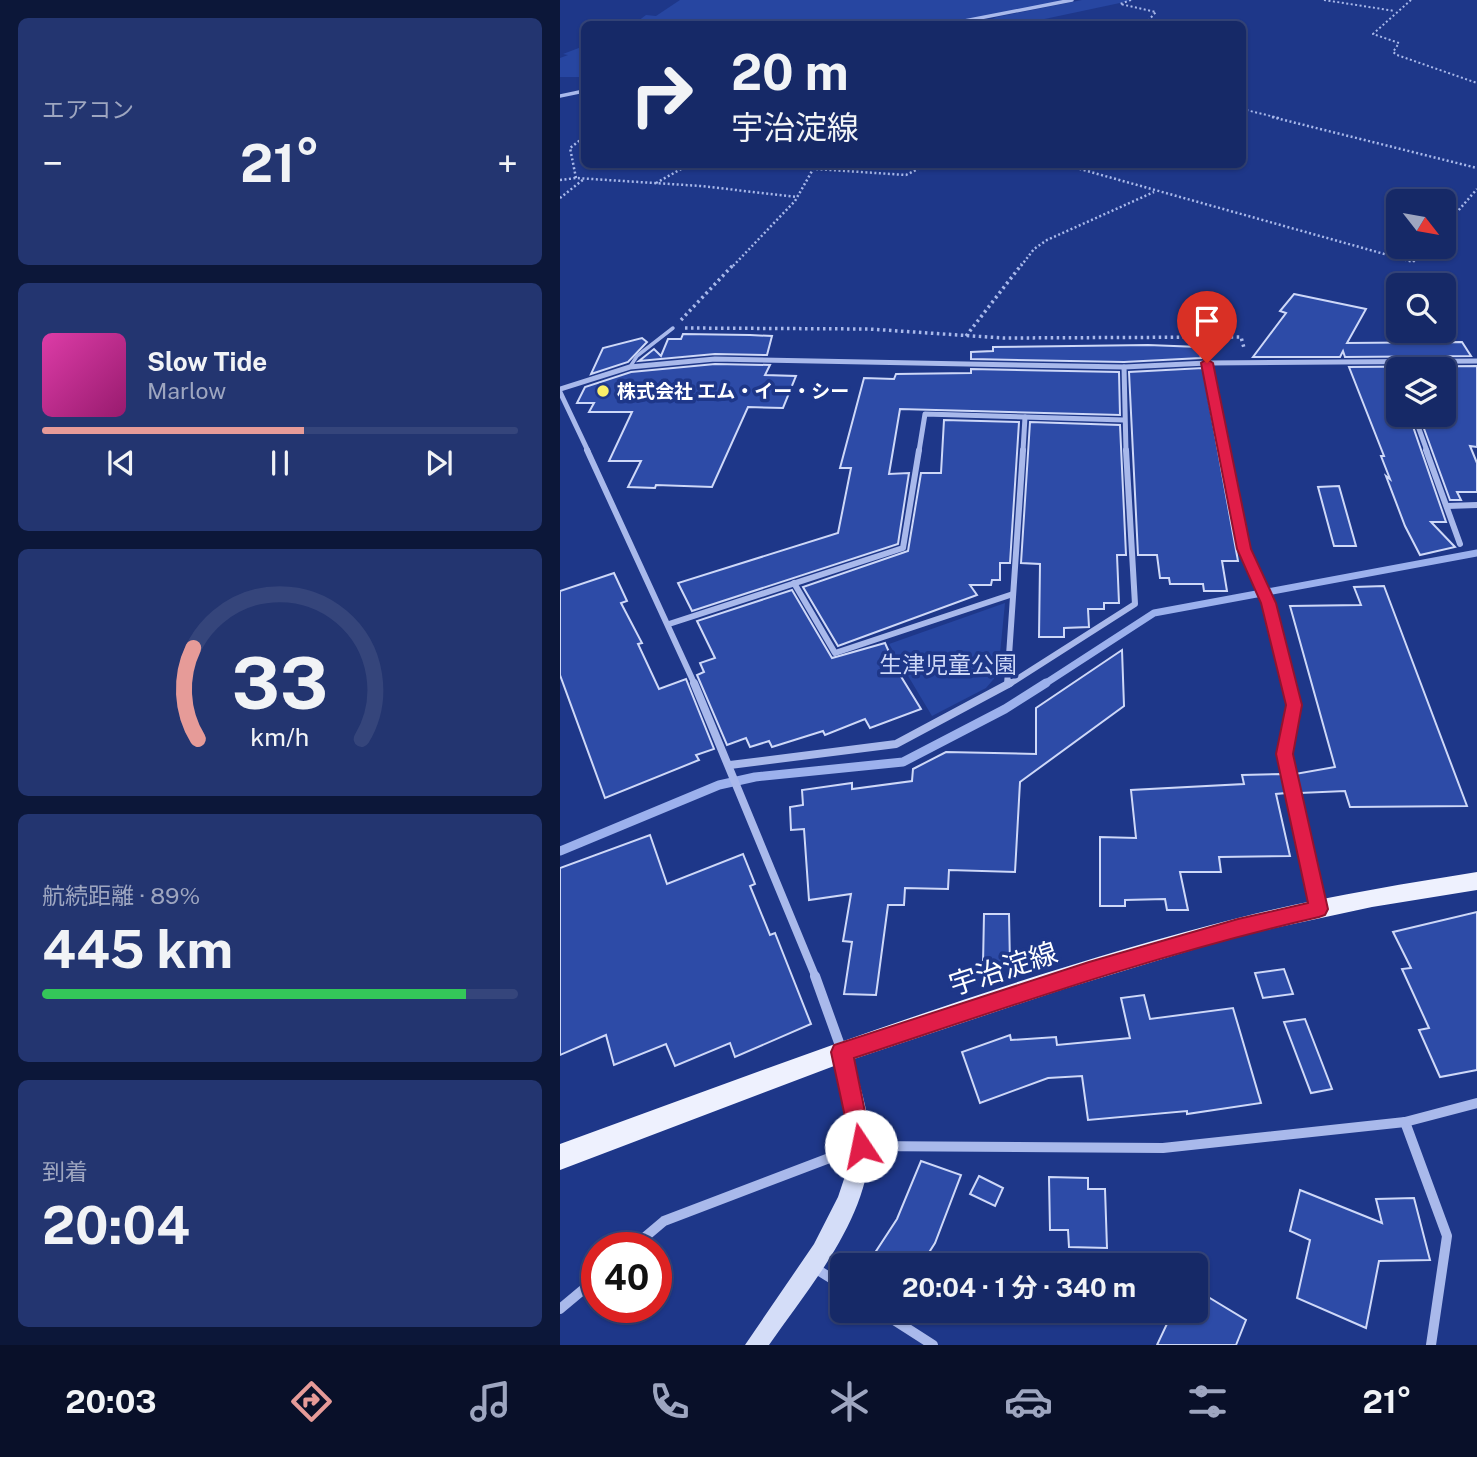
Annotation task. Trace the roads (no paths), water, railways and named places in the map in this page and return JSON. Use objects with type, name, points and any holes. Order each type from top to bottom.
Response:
[{"type":"main road","name":"宇治淀線","points":[[560,1157],[842,1052],[1118,963],[1238,927],[1319,909],[1477,881]]},
{"type":"street","points":[[964,21],[1072,0]]},
{"type":"street","points":[[980,21],[992,16]]},
{"type":"street","points":[[560,96],[581,92]]},
{"type":"street","points":[[756,1345],[811,1265],[851,1198],[861,1146],[842,1052],[826,1002],[730,765],[669,624],[560,391],[572,383],[629,367],[744,358],[1124,367],[1249,362],[1386,361]]},
{"type":"street","points":[[1456,361],[1477,361]]},
{"type":"street","points":[[1207,363],[1244,549],[1269,603],[1294,705],[1284,754],[1319,909]]},
{"type":"street","points":[[730,765],[896,744],[1007,685],[1135,604],[1124,420],[1124,367]]},
{"type":"street","points":[[669,624],[903,548],[925,415],[1124,420]]},
{"type":"street","points":[[1007,685],[1025,417]]},
{"type":"street","points":[[1418,427],[1460,544]]},
{"type":"street","points":[[1447,506],[1477,505]]},
{"type":"street","points":[[794,583],[835,653],[1013,594]]},
{"type":"street","points":[[651,1232],[663,1222],[861,1146],[1163,1148],[1405,1122],[1477,1103]]},
{"type":"street","points":[[1405,1122],[1447,1236],[1431,1345]]},
{"type":"street","points":[[811,1265],[830,1277]]},
{"type":"street","points":[[560,1309],[581,1291]]},
{"type":"street","points":[[899,1323],[933,1345]]},
{"type":"lane","points":[[629,367],[637,356],[673,328]]},
{"type":"waterway","points":[[1043,685],[1154,613],[1477,553]]},
{"type":"waterway","points":[[560,851],[719,785],[755,777],[903,762],[1005,709],[1046,683]]},
{"type":"place","name":"株式会社 エム・イー・シー","points":[[603,391]]},
{"type":"park label","name":"生津児童公園","points":[[948,664]]}]
